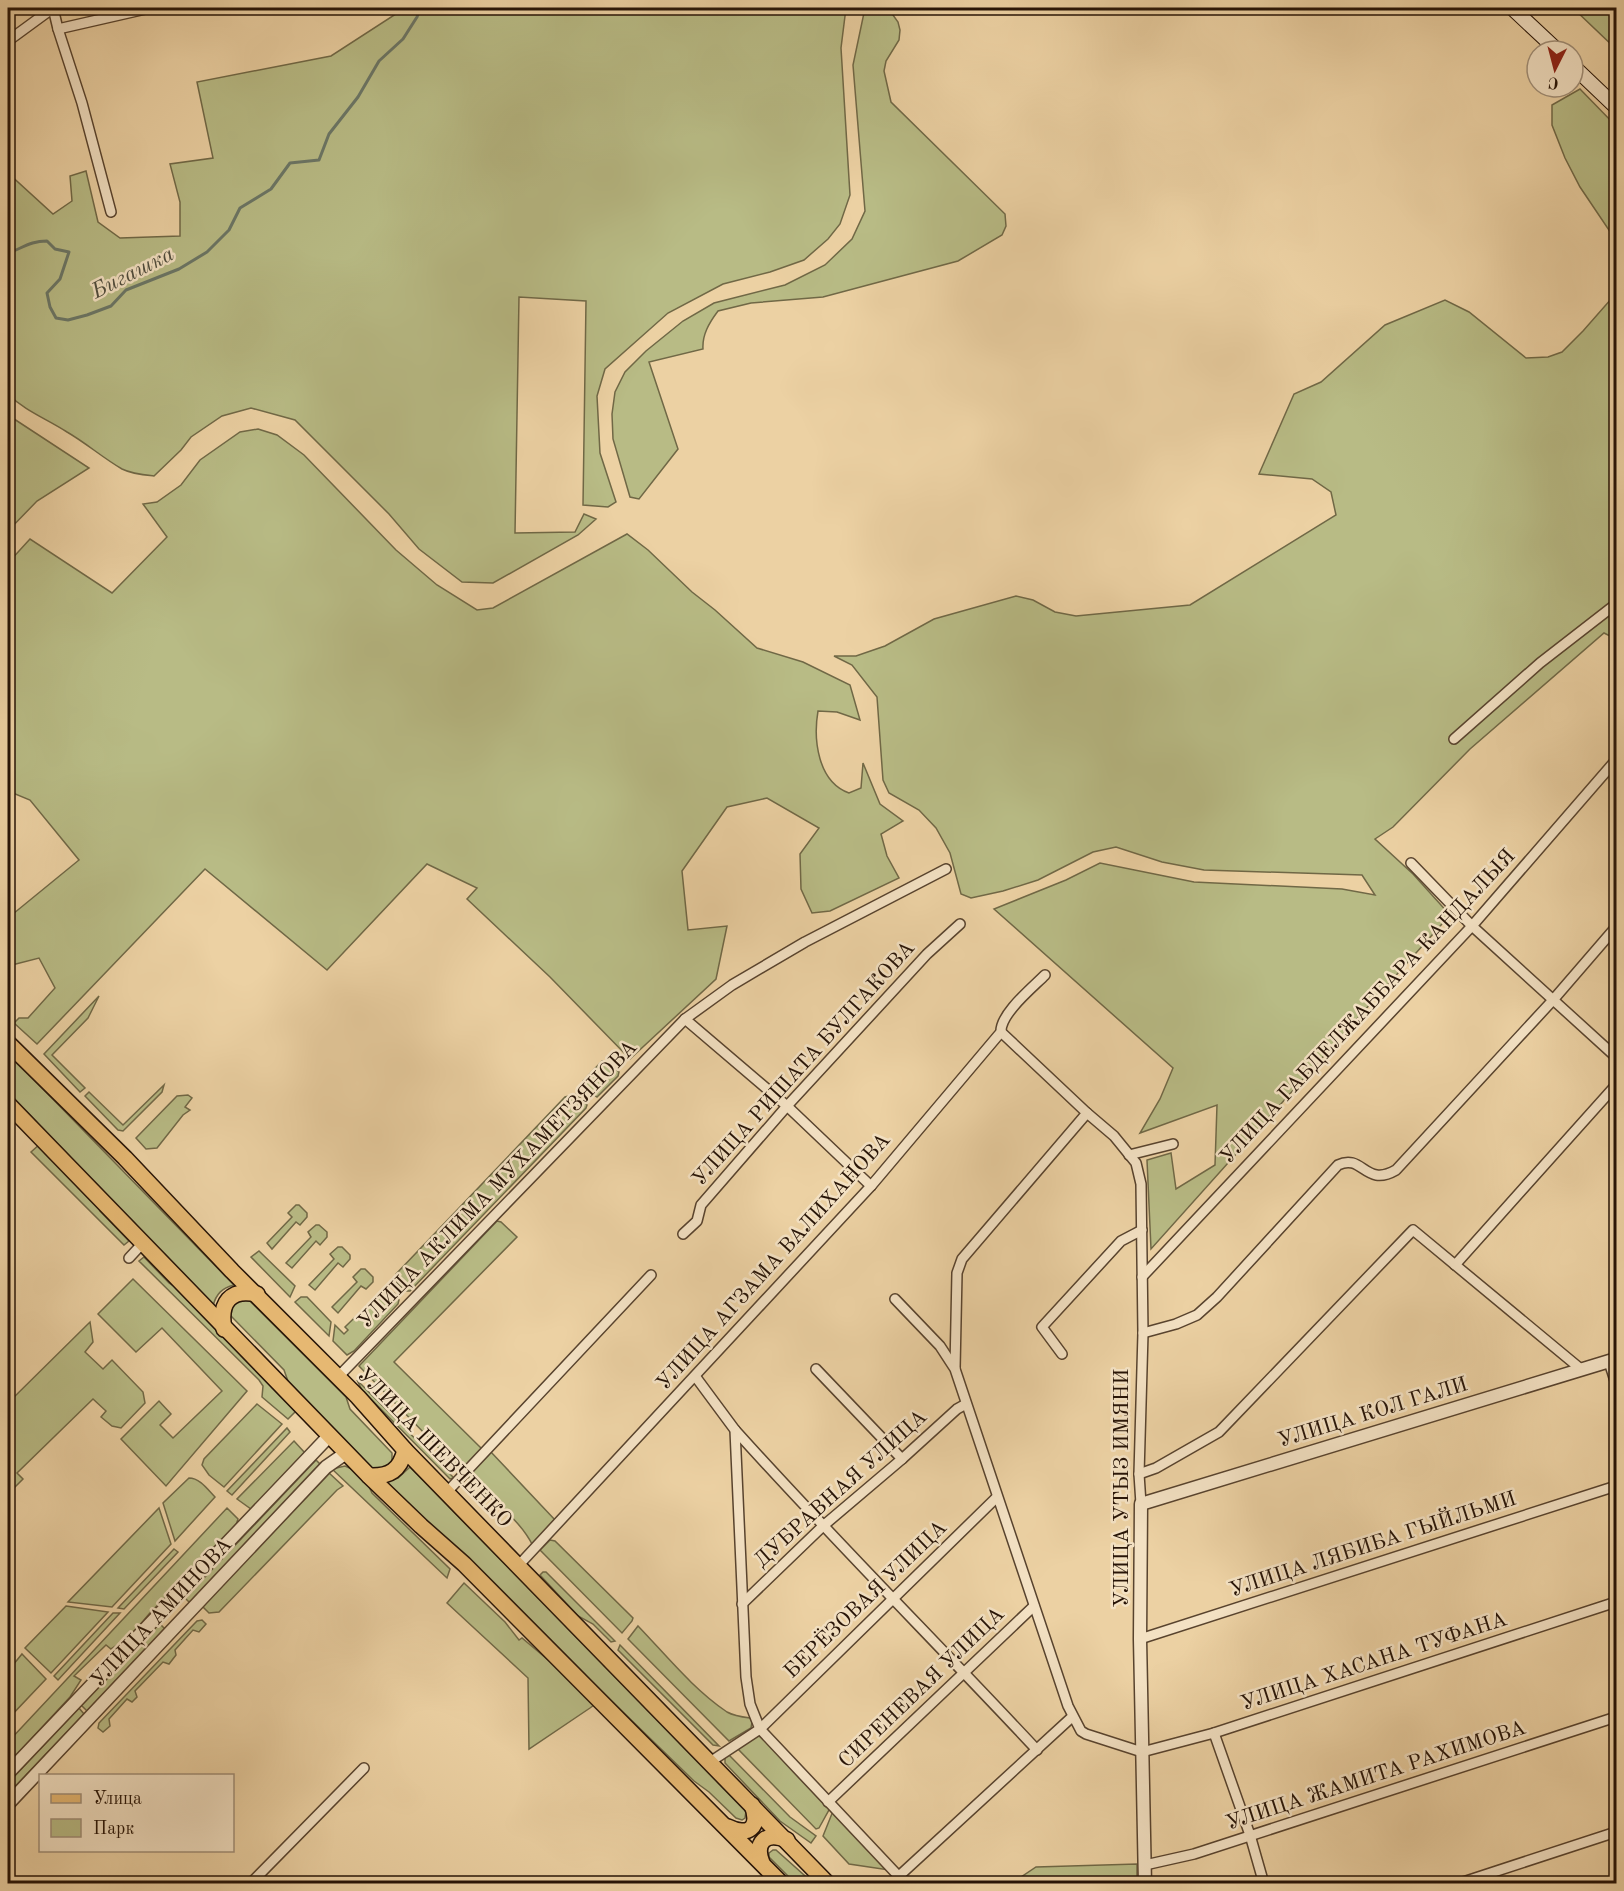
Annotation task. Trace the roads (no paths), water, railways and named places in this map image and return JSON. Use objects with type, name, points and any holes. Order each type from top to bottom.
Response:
[{"type":"main road","points":[[1512,8],[1545,39]]},
{"type":"main road","points":[[1585,77],[1617,107]]},
{"type":"main road","name":"УЛИЦА ШЕВЧЕНКО","points":[[8,1042],[125,1158],[338,1377],[405,1450],[828,1884]]},
{"type":"main road","points":[[8,1104],[346,1453],[421,1527],[464,1564],[728,1827],[782,1884]]},
{"type":"main road","points":[[224,1329],[223,1312],[228,1299],[241,1293],[257,1294]]},
{"type":"main road","points":[[369,1476],[379,1477],[394,1472],[400,1465],[405,1450]]},
{"type":"main road","points":[[728,1827],[739,1833],[748,1831],[754,1825],[756,1815],[752,1805]]},
{"type":"main road","points":[[762,1863],[759,1853],[760,1844],[767,1837],[777,1836],[787,1840]]},
{"type":"street","points":[[8,38],[12,38],[53,8],[111,212]]},
{"type":"street","points":[[58,29],[150,8]]},
{"type":"street","points":[[1454,739],[1540,663],[1617,604]]},
{"type":"street","name":"УЛИЦА ГАБДЕЛЖАББАРА КАНДАЛЫЯ","points":[[1142,1277],[1472,926],[1617,760]]},
{"type":"street","points":[[1411,863],[1472,926],[1617,1057]]},
{"type":"street","name":"УЛИЦА АКЛИМА МУХАМЕТЗЯНОВА","points":[[338,1377],[685,1018],[732,985],[796,948],[946,869]]},
{"type":"street","name":"УЛИЦА РИШАТА БУЛГАКОВА","points":[[683,1234],[697,1221],[701,1205],[787,1106],[927,954],[960,924]]},
{"type":"street","points":[[1143,1333],[1176,1324],[1197,1315],[1217,1297],[1338,1165],[1352,1162],[1377,1176],[1387,1175],[1396,1170],[1617,927]]},
{"type":"street","name":"УЛИЦА АГЗАМА ВАЛИХАНОВА","points":[[518,1566],[871,1186],[1001,1032],[1000,1024],[1006,1015],[1045,975]]},
{"type":"street","points":[[685,1018],[787,1106],[871,1186]]},
{"type":"street","name":"УЛИЦА УТЫЗ ИМЯНИ","points":[[1001,1032],[1114,1136],[1136,1164],[1141,1184],[1143,1333],[1139,1474],[1145,1884]]},
{"type":"street","points":[[1455,1265],[1617,1085]]},
{"type":"street","points":[[955,1369],[957,1274],[962,1259],[1087,1113]]},
{"type":"street","points":[[1129,1155],[1173,1144]]},
{"type":"street","points":[[1062,1354],[1042,1327],[1121,1241],[1142,1230]]},
{"type":"street","points":[[1139,1474],[1156,1468],[1220,1432],[1413,1230],[1582,1370]]},
{"type":"street","points":[[129,1258],[142,1244]]},
{"type":"street","points":[[447,1492],[651,1275]]},
{"type":"street","points":[[895,1299],[940,1346],[955,1369],[1072,1717],[1081,1731],[1086,1734],[1142,1752]]},
{"type":"street","points":[[1613,1360],[1617,1384]]},
{"type":"street","name":"УЛИЦА КОЛ ГАЛИ","points":[[1141,1504],[1613,1360]]},
{"type":"street","points":[[816,1369],[902,1459]]},
{"type":"street","points":[[695,1376],[735,1430],[1036,1750]]},
{"type":"street","name":"ДУБРАВНАЯ УЛИЦА","points":[[742,1604],[823,1526],[902,1459],[957,1408],[966,1404]]},
{"type":"street","points":[[735,1430],[742,1604],[746,1677],[750,1704],[760,1729],[832,1799],[903,1877],[1072,1717]]},
{"type":"street","name":"УЛИЦА АМИНОВА","points":[[8,1773],[330,1435]]},
{"type":"street","name":"УЛИЦА АМИНОВА","points":[[8,1804],[326,1467],[346,1453]]},
{"type":"street","name":"УЛИЦА ЛЯБИБА ГЫЙЛЬМИ","points":[[1140,1639],[1617,1486]]},
{"type":"street","name":"БЕРЁЗОВАЯ УЛИЦА","points":[[710,1762],[760,1729],[997,1497]]},
{"type":"street","points":[[176,1596],[191,1611]]},
{"type":"street","name":"УЛИЦА ХАСАНА ТУФАНА","points":[[1142,1752],[1214,1733],[1617,1602]]},
{"type":"street","name":"СИРЕНЕВАЯ УЛИЦА","points":[[832,1799],[1034,1606]]},
{"type":"street","points":[[161,1611],[168,1611],[173,1615],[176,1622],[174,1629]]},
{"type":"street","name":"УЛИЦА ЖАМИТА РАХИМОВА","points":[[1146,1865],[1194,1854],[1617,1716]]},
{"type":"street","points":[[1214,1733],[1250,1835],[1264,1884]]},
{"type":"street","points":[[250,1884],[364,1768]]},
{"type":"street","points":[[1457,1884],[1617,1832]]},
{"type":"waterway","name":"Бигашка","points":[[8,253],[41,241],[47,241],[55,249],[69,252],[60,279],[47,293],[50,307],[56,318],[68,320],[111,306],[126,290],[179,269],[207,252],[229,230],[240,208],[271,189],[290,163],[319,160],[329,134],[358,97],[379,61],[403,39],[420,8]]}]
